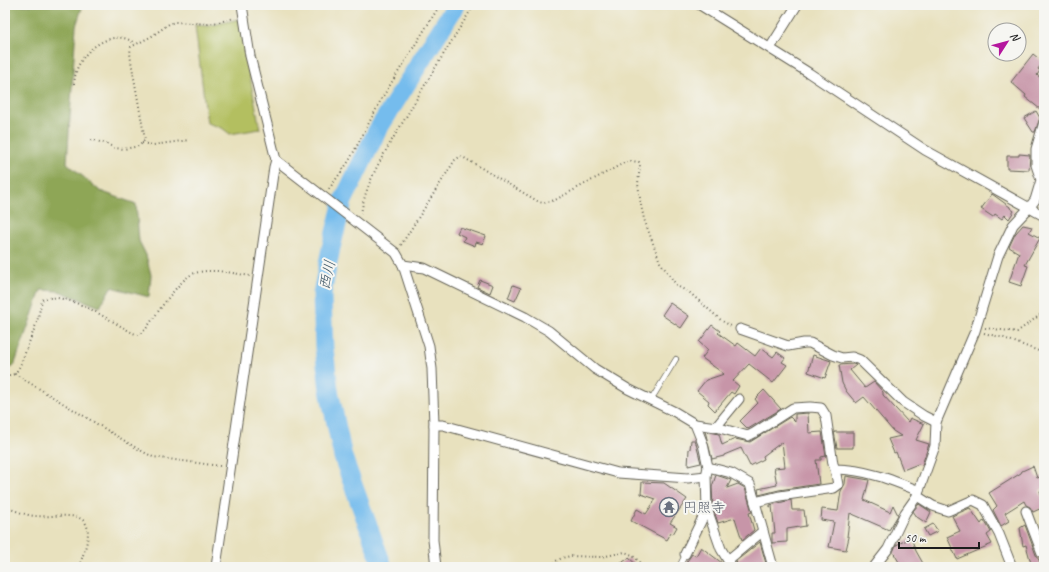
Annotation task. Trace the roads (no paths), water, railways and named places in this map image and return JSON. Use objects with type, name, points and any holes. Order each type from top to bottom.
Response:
[{"type":"street","points":[[216,567],[257,278],[276,160],[250,56],[242,5]]},
{"type":"street","points":[[700,5],[770,48],[925,150],[1044,216]]},
{"type":"street","points":[[770,48],[797,5]]},
{"type":"street","points":[[874,567],[888,549],[905,513],[918,494],[935,446],[936,422],[977,332],[998,256],[1013,225],[1035,200],[1041,180],[1036,165],[1036,149],[1044,122]]},
{"type":"street","points":[[276,160],[396,253],[403,265],[429,346],[432,368],[434,425],[433,540],[436,567]]},
{"type":"street","points":[[403,265],[424,268],[525,317],[549,331],[596,369],[628,389],[695,424],[716,426],[748,436],[793,408],[821,408],[826,416],[832,464],[835,469],[838,485],[834,488],[780,496],[755,502]]},
{"type":"street","points":[[740,330],[788,346],[804,342],[810,343],[833,355],[842,358],[852,357],[860,360],[903,402],[936,422]]},
{"type":"street","points":[[716,426],[739,399]]},
{"type":"street","points":[[695,424],[703,444],[707,471],[707,509],[728,564],[763,531]]},
{"type":"street","points":[[434,425],[443,425],[618,473],[688,478],[707,471],[731,473],[750,484],[773,567]]},
{"type":"street","points":[[835,469],[865,472],[883,477],[918,494],[933,506],[948,511],[973,500],[983,505],[998,534],[1012,567]]},
{"type":"street","points":[[685,554],[707,509]]},
{"type":"street","points":[[1026,511],[1044,555]]},
{"type":"lane","points":[[651,400],[676,359]]},
{"type":"lane","points":[[679,567],[685,554]]},
{"type":"waterway","name":"西川","points":[[383,567],[343,457],[329,390],[324,348],[322,294],[331,248],[343,201],[377,131],[456,5]]},
{"type":"place","name":"円照寺","points":[[669,507]]}]
